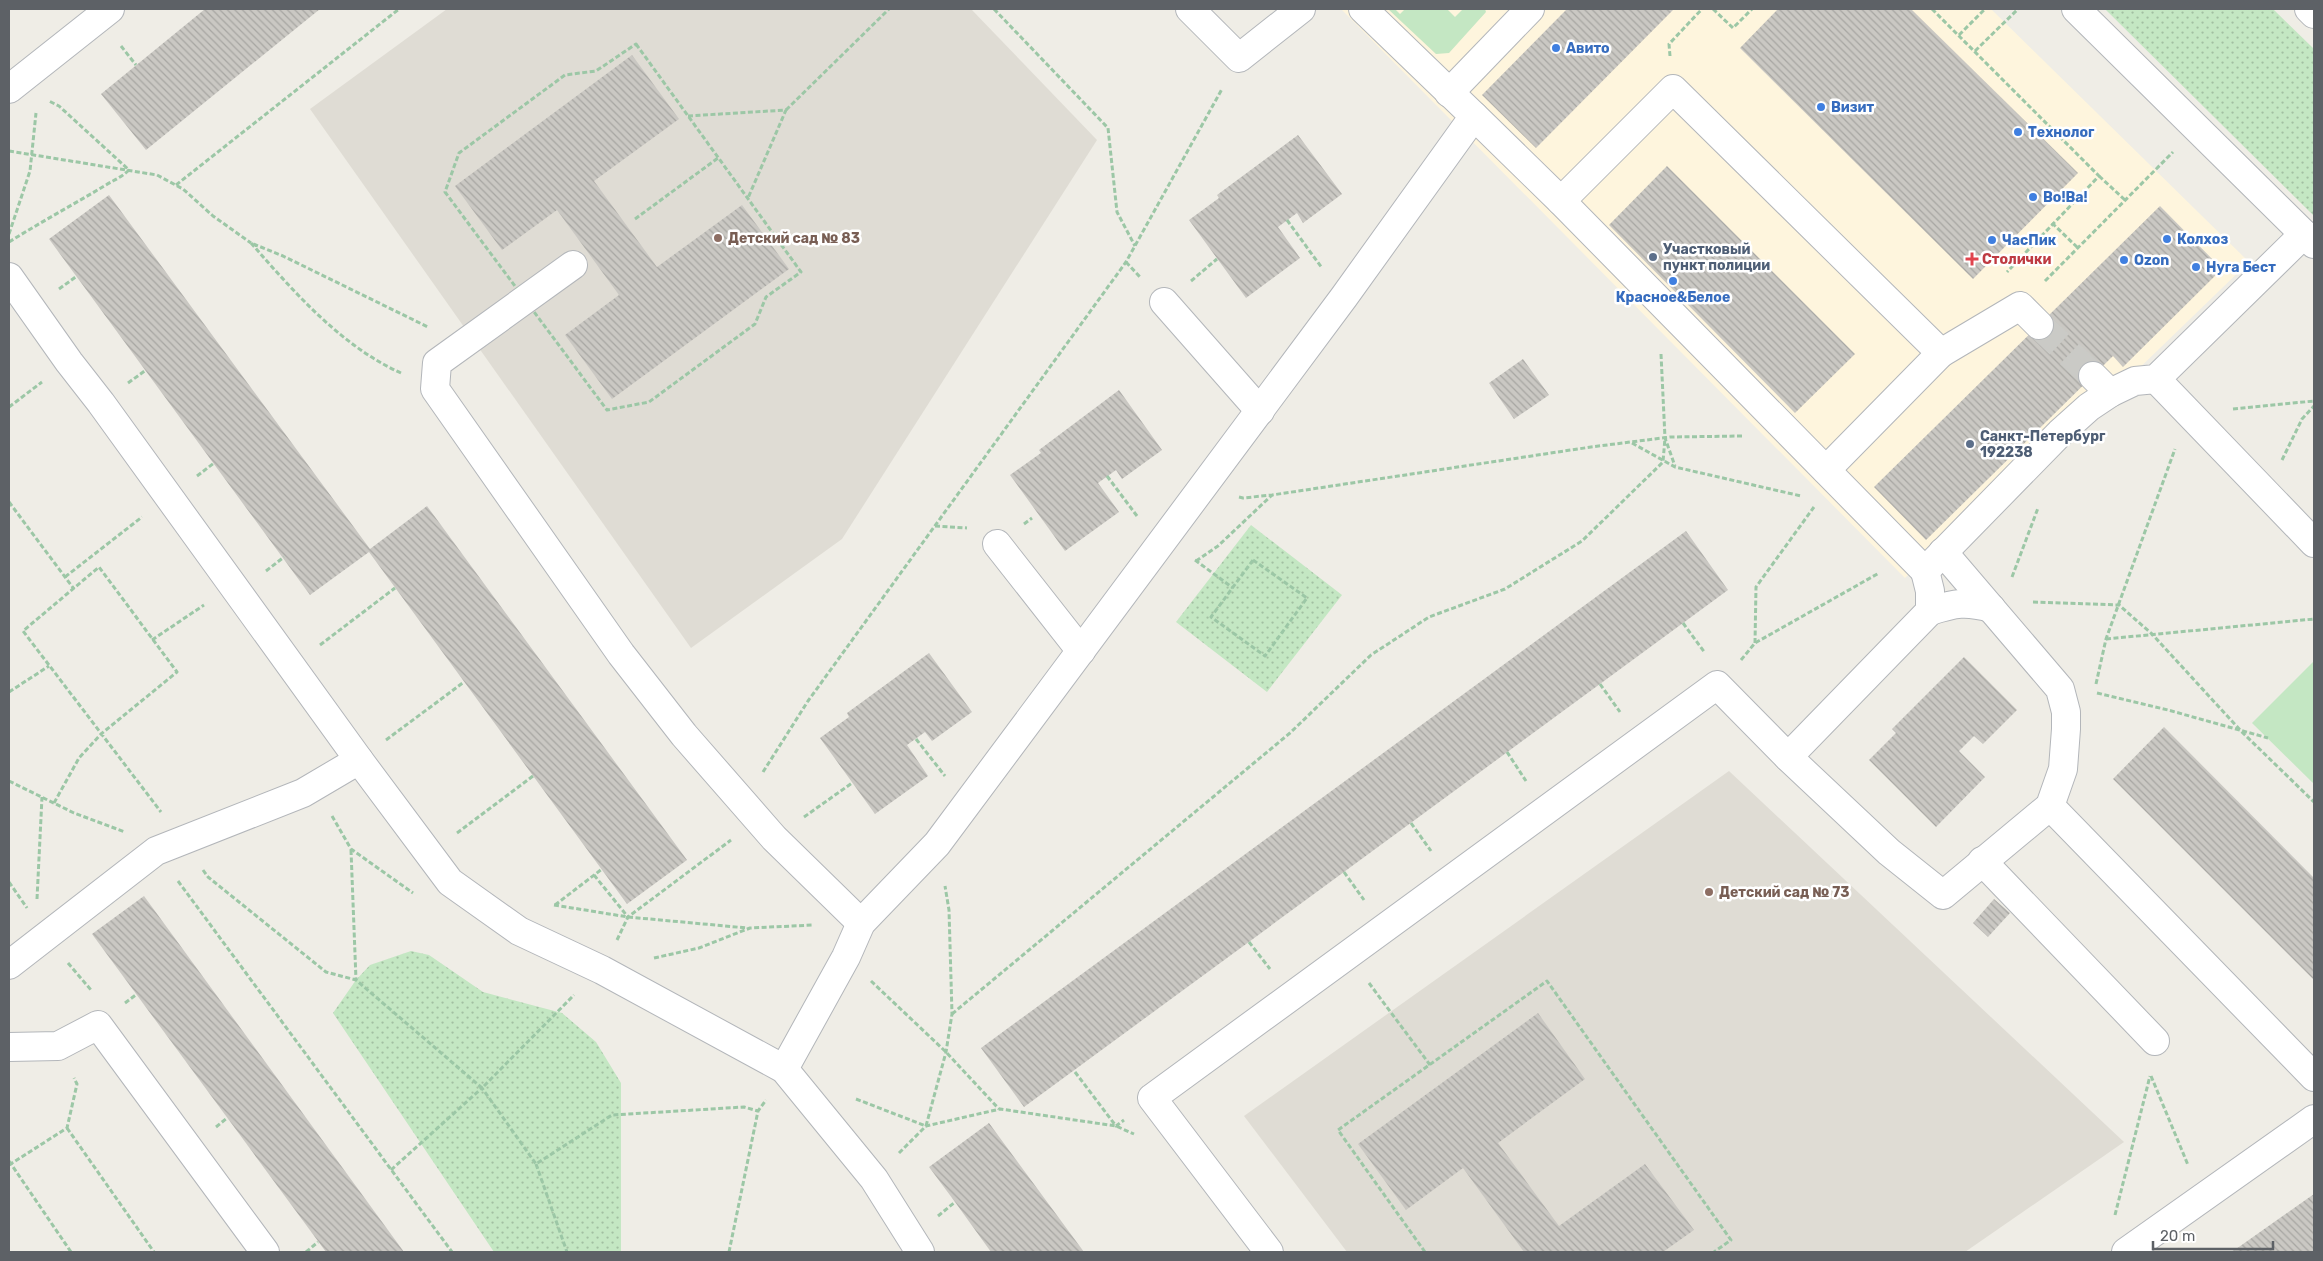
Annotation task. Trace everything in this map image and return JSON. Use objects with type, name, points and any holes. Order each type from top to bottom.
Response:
[{"type":"street","points":[[22,88],[110,9]]},
{"type":"street","points":[[1190,9],[1239,58],[1301,9]]},
{"type":"street","points":[[1269,1252],[1152,1098],[1717,685],[1788,757],[1889,852],[1943,894],[2050,806],[2063,769],[2066,728],[2060,689],[1997,607],[1926,559],[1827,484],[1791,435],[1561,201],[1363,9]]},
{"type":"street","points":[[1450,93],[1530,9]]},
{"type":"street","points":[[1926,559],[2089,407],[2101,384],[2156,379],[2309,239],[2076,9]]},
{"type":"street","points":[[2309,9],[2314,14]]},
{"type":"street","points":[[1561,201],[1673,89],[1941,353]]},
{"type":"street","points":[[784,1069],[846,957],[861,923],[937,844],[1344,298],[1474,116]]},
{"type":"street","points":[[573,265],[437,363],[435,388],[620,654],[684,735],[759,820],[861,923]]},
{"type":"street","points":[[9,277],[359,760],[450,882],[519,931],[602,970],[784,1069],[874,1179],[920,1252]]},
{"type":"street","points":[[1164,302],[1260,411]]},
{"type":"street","points":[[1827,484],[1941,353],[2029,315]]},
{"type":"street","points":[[2156,379],[2314,543]]},
{"type":"street","points":[[997,544],[1081,651]]},
{"type":"street","points":[[1926,559],[1930,591],[1930,611]]},
{"type":"street","points":[[1788,757],[1930,611],[1971,602],[1997,607]]},
{"type":"street","points":[[9,965],[156,851],[303,793],[359,760]]},
{"type":"street","points":[[2050,806],[2314,1077]]},
{"type":"street","points":[[1982,862],[2155,1041]]},
{"type":"street","points":[[9,1047],[58,1046],[98,1025],[265,1252]]},
{"type":"street","points":[[2126,1252],[2314,1119]]},
{"type":"path","points":[[176,185],[399,9]]},
{"type":"path","points":[[748,199],[786,110],[889,9]]},
{"type":"path","points":[[994,9],[1108,128],[1116,212],[1136,246]]},
{"type":"path","points":[[1673,89],[1668,44],[1702,9]]},
{"type":"path","points":[[1713,9],[1733,28],[1752,9]]},
{"type":"path","points":[[1932,9],[2125,200]]},
{"type":"path","points":[[1959,35],[1985,9]]},
{"type":"path","points":[[1975,51],[2018,9]]},
{"type":"path","points":[[636,44],[688,116],[801,272],[766,297],[755,324],[649,402],[607,410],[445,192],[459,153],[566,75],[596,71],[636,44]]},
{"type":"path","points":[[759,820],[808,701],[1126,262],[1239,58]]},
{"type":"path","points":[[9,234],[22,196],[32,156],[22,88]]},
{"type":"path","points":[[22,88],[58,106],[129,170]]},
{"type":"path","points":[[688,116],[786,110]]},
{"type":"path","points":[[9,151],[157,175],[176,185],[213,216],[251,243],[305,304],[340,333],[397,371],[435,388]]},
{"type":"path","points":[[2029,315],[2078,248],[2173,151]]},
{"type":"path","points":[[634,219],[718,158]]},
{"type":"path","points":[[9,242],[88,198],[107,184],[121,178],[129,170]]},
{"type":"path","points":[[2003,276],[2099,176]]},
{"type":"path","points":[[1287,220],[1304,243]]},
{"type":"path","points":[[2052,224],[2078,248]]},
{"type":"path","points":[[251,243],[283,256],[435,331],[456,349]]},
{"type":"path","points":[[952,1014],[1290,733],[1371,655],[1429,617],[1505,589],[1582,541],[1663,462],[1665,438],[1658,300]]},
{"type":"path","points":[[9,407],[69,362]]},
{"type":"path","points":[[2268,738],[2168,710],[2094,692],[2106,639],[2188,413],[2314,401]]},
{"type":"path","points":[[2268,495],[2288,445],[2302,419],[2314,406]]},
{"type":"path","points":[[1206,483],[1243,498],[1665,438],[1791,435]]},
{"type":"path","points":[[1665,438],[1675,467]]},
{"type":"path","points":[[1631,443],[1675,467],[1827,484],[1756,587],[1756,643]]},
{"type":"path","points":[[1107,476],[1125,501]]},
{"type":"path","points":[[1196,561],[1218,546],[1272,495]]},
{"type":"path","points":[[65,576],[169,497]]},
{"type":"path","points":[[9,502],[74,589]]},
{"type":"path","points":[[1997,607],[2008,587],[2040,504]]},
{"type":"path","points":[[1165,538],[1233,588]]},
{"type":"path","points":[[1717,685],[1756,643],[1926,559]]},
{"type":"path","points":[[1253,560],[1307,598],[1265,656],[1211,618],[1233,588],[1253,560]]},
{"type":"path","points":[[54,803],[79,758],[101,734],[177,672],[99,567],[23,631],[49,666],[101,734],[183,841]]},
{"type":"path","points":[[152,640],[233,585]]},
{"type":"path","points":[[292,667],[396,588]]},
{"type":"path","points":[[1997,607],[2119,604],[2152,634],[2241,731],[2314,802]]},
{"type":"path","points":[[2106,639],[2314,619]]},
{"type":"path","points":[[9,692],[49,666]]},
{"type":"path","points":[[359,760],[464,682]]},
{"type":"path","points":[[916,739],[931,759]]},
{"type":"path","points":[[429,854],[533,776]]},
{"type":"path","points":[[9,781],[74,813],[139,837],[156,851],[452,1252]]},
{"type":"path","points":[[391,1170],[482,1088],[583,986],[602,970],[628,917],[759,820],[852,783]]},
{"type":"path","points":[[36,901],[42,797]]},
{"type":"path","points":[[874,1179],[926,1126],[946,1052],[952,1014],[949,910],[937,844]]},
{"type":"path","points":[[351,849],[356,980]]},
{"type":"path","points":[[519,931],[602,869]]},
{"type":"path","points":[[594,875],[628,917]]},
{"type":"path","points":[[208,878],[326,972],[356,980],[482,1088],[536,1164],[567,1251],[572,1252]]},
{"type":"path","points":[[554,905],[628,917],[750,928],[861,923]]},
{"type":"path","points":[[602,970],[699,948],[750,928]]},
{"type":"path","points":[[45,937],[93,993]]},
{"type":"path","points":[[846,957],[946,1052],[1000,1109]]},
{"type":"path","points":[[1425,1252],[1338,1130],[1547,981],[1731,1240],[1714,1252]]},
{"type":"path","points":[[1391,1013],[1430,1065]]},
{"type":"path","points":[[2155,1041],[2143,1058],[2202,1199]]},
{"type":"path","points":[[729,1252],[758,1111],[784,1069]]},
{"type":"path","points":[[1075,1072],[1116,1126]]},
{"type":"path","points":[[71,1252],[9,1163],[67,1128],[78,1084],[73,1076]]},
{"type":"path","points":[[2114,1219],[2150,1076]]},
{"type":"path","points":[[1116,1126],[1152,1098]]},
{"type":"path","points":[[536,1164],[612,1115],[744,1106],[758,1111]]},
{"type":"path","points":[[926,1126],[1000,1109],[1116,1126],[1143,1138]]},
{"type":"path","points":[[67,1128],[154,1252]]},
{"type":"path","points":[[306,1252],[318,1242]]},
{"type":"shaded area","name":"Детский сад № 83","points":[[447,9],[971,9],[1097,140],[842,539],[691,648],[310,109]]},
{"type":"shaded area","points":[[1341,9],[1991,9],[2249,262],[2128,379],[2104,382],[1905,578]]},
{"type":"shaded area","name":"Детский сад № 73","points":[[1729,771],[2124,1142],[1965,1252],[1347,1252],[1244,1116]]},
{"type":"green space","points":[[1388,9],[1395,9],[1400,14],[1405,9],[1447,9],[1455,17],[1463,9],[1485,9],[1486,12],[1449,53],[1436,54]]},
{"type":"green space","points":[[2105,9],[2273,9],[2314,49],[2314,216]]},
{"type":"green space","points":[[1251,525],[1342,595],[1267,692],[1176,622]]},
{"type":"green space","points":[[2314,661],[2314,784],[2252,723]]},
{"type":"green space","points":[[411,951],[429,955],[483,992],[562,1013],[596,1042],[621,1083],[621,1252],[494,1252],[333,1013],[356,980],[370,965]]},
{"type":"building","points":[[205,9],[320,9],[146,150],[101,94]]},
{"type":"building","points":[[1567,9],[1674,9],[1536,148],[1482,95]]},
{"type":"building","points":[[1778,9],[1911,9],[2078,173],[1973,279],[1740,48]]},
{"type":"building","points":[[632,55],[679,119],[594,181],[657,267],[742,205],[789,269],[612,399],[565,335],[619,295],[557,210],[502,250],[455,186]]},
{"type":"building","points":[[1298,135],[1342,194],[1303,223],[1297,213],[1278,227],[1300,258],[1246,298],[1189,220],[1219,198],[1217,195]]},
{"type":"building","points":[[1667,166],[1855,354],[1795,413],[1609,225]]},
{"type":"building","points":[[109,195],[370,549],[427,506],[687,860],[627,904],[369,552],[310,595],[49,239]]},
{"type":"building","points":[[2160,206],[2222,269],[2123,367],[2113,356],[1926,540],[1874,487]]},
{"type":"building","points":[[1523,359],[1549,395],[1514,419],[1489,383]]},
{"type":"building","points":[[1119,390],[1162,450],[1122,479],[1116,470],[1098,483],[1119,512],[1065,551],[1010,475],[1041,453],[1039,450]]},
{"type":"building","points":[[1686,531],[1728,590],[1024,1107],[981,1048]]},
{"type":"building","points":[[929,653],[972,712],[932,741],[925,732],[907,745],[928,776],[875,814],[820,738],[849,717],[847,713]]},
{"type":"building","points":[[1964,657],[2017,710],[1983,744],[1974,736],[1959,751],[1985,777],[1936,827],[1869,760],[1896,733],[1892,729]]},
{"type":"building","points":[[2164,727],[2314,878],[2314,980],[2113,779]]},
{"type":"building","points":[[144,896],[404,1252],[326,1252],[92,934]]},
{"type":"building","points":[[1994,899],[2010,913],[1988,937],[1973,923]]},
{"type":"building","points":[[1538,1013],[1585,1079],[1498,1143],[1559,1226],[1645,1164],[1694,1230],[1663,1252],[1524,1252],[1463,1168],[1406,1210],[1358,1144]]},
{"type":"building","points":[[989,1123],[1084,1252],[991,1252],[929,1167]]},
{"type":"building","points":[[2314,1194],[2314,1252],[2231,1252],[2236,1249]]},
{"type":"tunnel","points":[[2039,325],[2093,376]]},
{"type":"place","name":"Авито","points":[[1556,48]]},
{"type":"place","name":"Визит","points":[[1821,107]]},
{"type":"place","name":"Технолог","points":[[2018,132]]},
{"type":"place","name":"Во!Ва!","points":[[2033,197]]},
{"type":"place","name":"Детский сад № 83","points":[[718,238]]},
{"type":"place","name":"Колхоз","points":[[2167,239]]},
{"type":"place","name":"ЧасПик","points":[[1992,240]]},
{"type":"place","name":"Участковый пункт полиции","points":[[1653,257]]},
{"type":"place","name":"Столички","points":[[1972,259]]},
{"type":"place","name":"Ozon","points":[[2124,260]]},
{"type":"place","name":"Нуга Бест","points":[[2196,267]]},
{"type":"place","name":"Красное&Белое","points":[[1673,281]]},
{"type":"place","name":"Санкт-Петербург 192238","points":[[1970,444]]},
{"type":"place","name":"Детский сад № 73","points":[[1709,892]]}]
